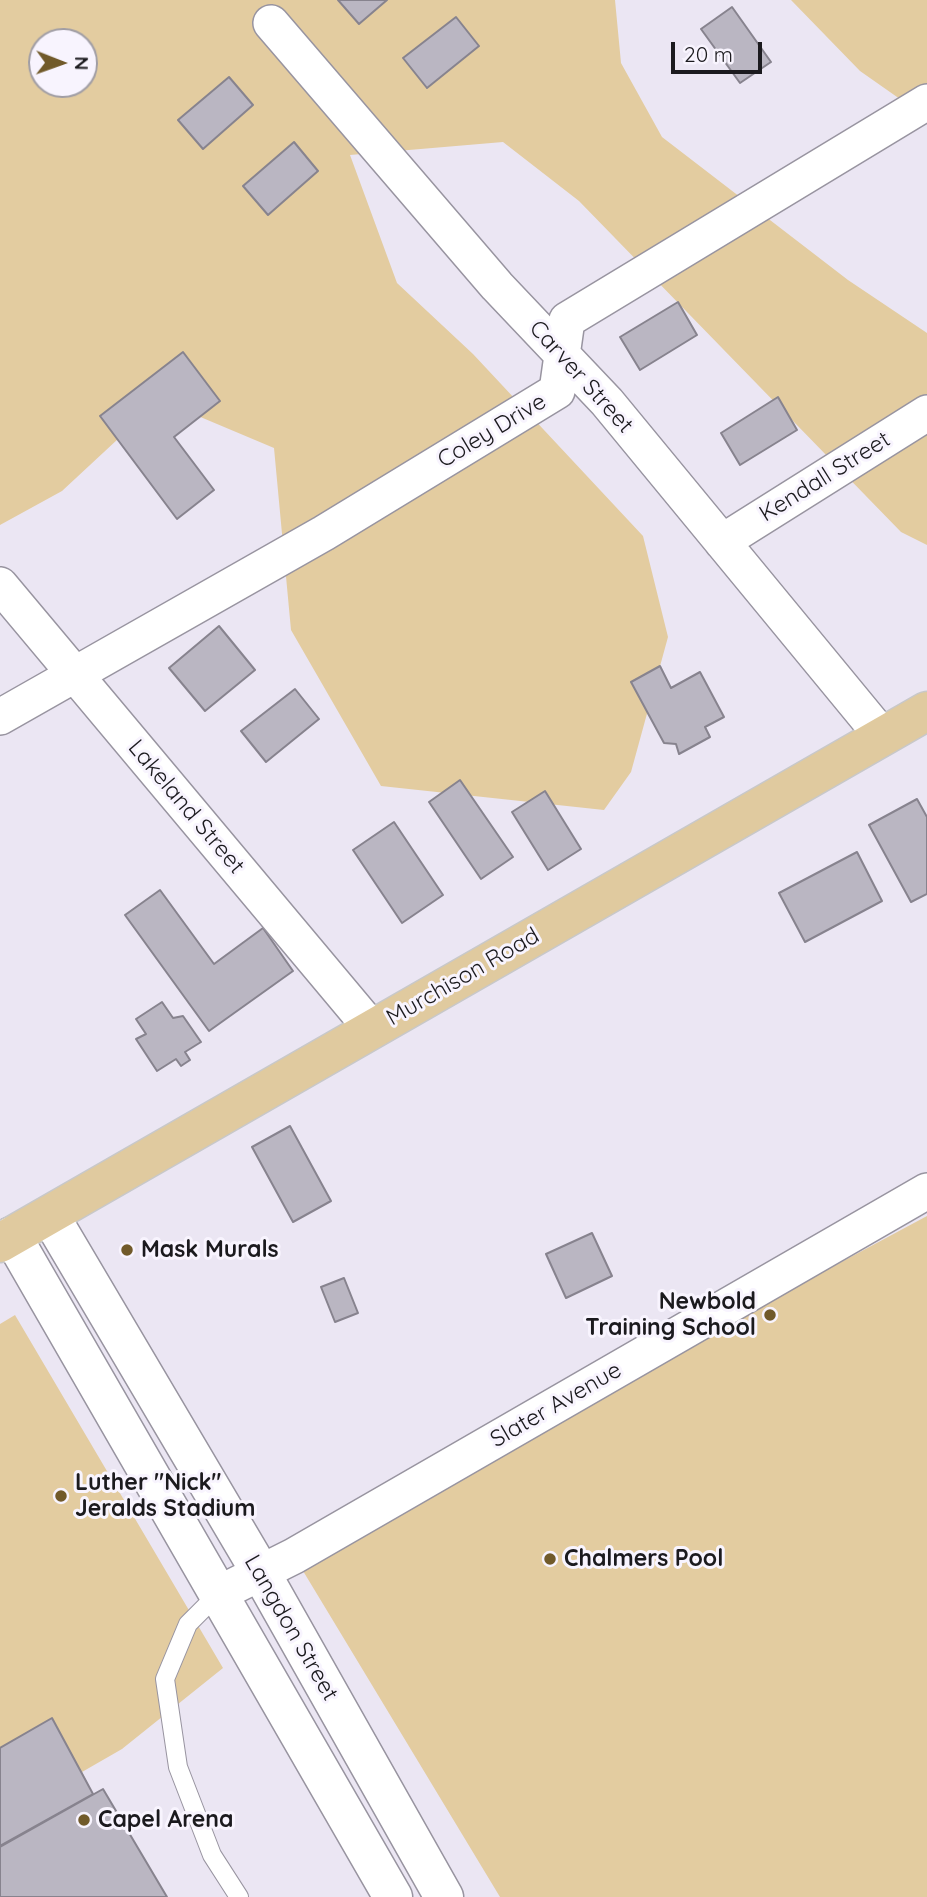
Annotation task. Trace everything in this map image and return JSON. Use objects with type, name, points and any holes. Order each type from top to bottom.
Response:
[{"type":"main road","name":"Murchison Road","points":[[6,1240],[927,711]]},
{"type":"street","name":"Carver Street","points":[[271,23],[560,354],[607,402],[883,737]]},
{"type":"street","name":"Coley Drive","points":[[0,717],[324,533],[557,391],[560,354],[567,320],[927,102]]},
{"type":"street","name":"Kendall Street","points":[[722,542],[927,413]]},
{"type":"street","name":"Lakeland Street","points":[[0,585],[372,1029]]},
{"type":"street","name":"Slater Avenue","points":[[218,1594],[261,1573],[927,1191]]},
{"type":"street","name":"Langdon Street","points":[[50,1216],[261,1573],[444,1897]]},
{"type":"street","name":"Langdon Street","points":[[6,1240],[218,1594],[393,1897]]},
{"type":"lane","points":[[218,1594],[188,1624],[165,1679],[178,1767],[212,1855],[239,1897]]},
{"type":"shaded area","points":[[0,0],[615,0],[621,63],[662,137],[848,280],[927,333],[927,545],[901,532],[579,201],[503,142],[350,155],[397,283],[473,354],[643,536],[668,637],[631,772],[604,810],[381,786],[291,630],[274,448],[160,400],[62,491],[0,525]]},
{"type":"shaded area","points":[[791,0],[927,0],[927,118],[860,71]]},
{"type":"shaded area","points":[[927,1216],[927,1897],[500,1897],[294,1556]]},
{"type":"shaded area","name":"Luther \"Nick\" Jeralds Stadium","points":[[15,1315],[223,1668],[122,1749],[82,1772],[93,1794],[0,1846],[0,1324]]},
{"type":"building","points":[[338,0],[387,0],[359,24]]},
{"type":"building","points":[[732,7],[771,62],[740,83],[701,29]]},
{"type":"building","points":[[456,17],[479,46],[427,88],[403,58]]},
{"type":"building","points":[[229,77],[253,105],[203,149],[178,120]]},
{"type":"building","points":[[294,142],[318,171],[268,215],[243,186]]},
{"type":"building","points":[[678,302],[697,335],[640,370],[620,337]]},
{"type":"building","points":[[183,352],[220,401],[174,437],[214,490],[177,519],[100,416]]},
{"type":"building","points":[[778,397],[797,430],[740,465],[721,433]]},
{"type":"building","points":[[219,626],[255,670],[205,711],[169,668]]},
{"type":"building","points":[[660,666],[671,688],[700,672],[724,717],[705,727],[710,737],[679,754],[676,744],[664,743],[631,682]]},
{"type":"building","points":[[295,689],[319,719],[266,762],[241,731]]},
{"type":"building","points":[[460,780],[513,857],[481,879],[429,802]]},
{"type":"building","points":[[545,791],[581,849],[548,870],[512,812]]},
{"type":"building","points":[[917,799],[927,817],[927,894],[911,902],[869,825]]},
{"type":"building","points":[[394,822],[443,895],[402,923],[353,850]]},
{"type":"building","points":[[857,852],[882,901],[805,942],[779,893]]},
{"type":"building","points":[[160,890],[214,964],[263,928],[293,971],[209,1031],[125,915]]},
{"type":"building","points":[[162,1002],[173,1018],[183,1016],[201,1042],[185,1052],[190,1060],[181,1066],[176,1059],[157,1071],[136,1039],[146,1034],[136,1019]]},
{"type":"building","points":[[290,1126],[331,1201],[293,1222],[252,1147]]},
{"type":"building","points":[[592,1233],[612,1276],[566,1298],[546,1254]]},
{"type":"building","points":[[344,1278],[358,1313],[335,1322],[321,1287]]},
{"type":"building","points":[[52,1718],[93,1794],[0,1846],[0,1748]]},
{"type":"building","name":"Capel Arena","points":[[103,1789],[167,1897],[0,1897],[0,1847]]},
{"type":"place","name":"Mask Murals","points":[[127,1250]]},
{"type":"place","name":"Newbold Training School","points":[[770,1315]]},
{"type":"place","name":"Luther \"Nick\" Jeralds Stadium","points":[[61,1496]]},
{"type":"place","name":"Chalmers Pool","points":[[550,1559]]},
{"type":"place","name":"Capel Arena","points":[[84,1820]]}]
